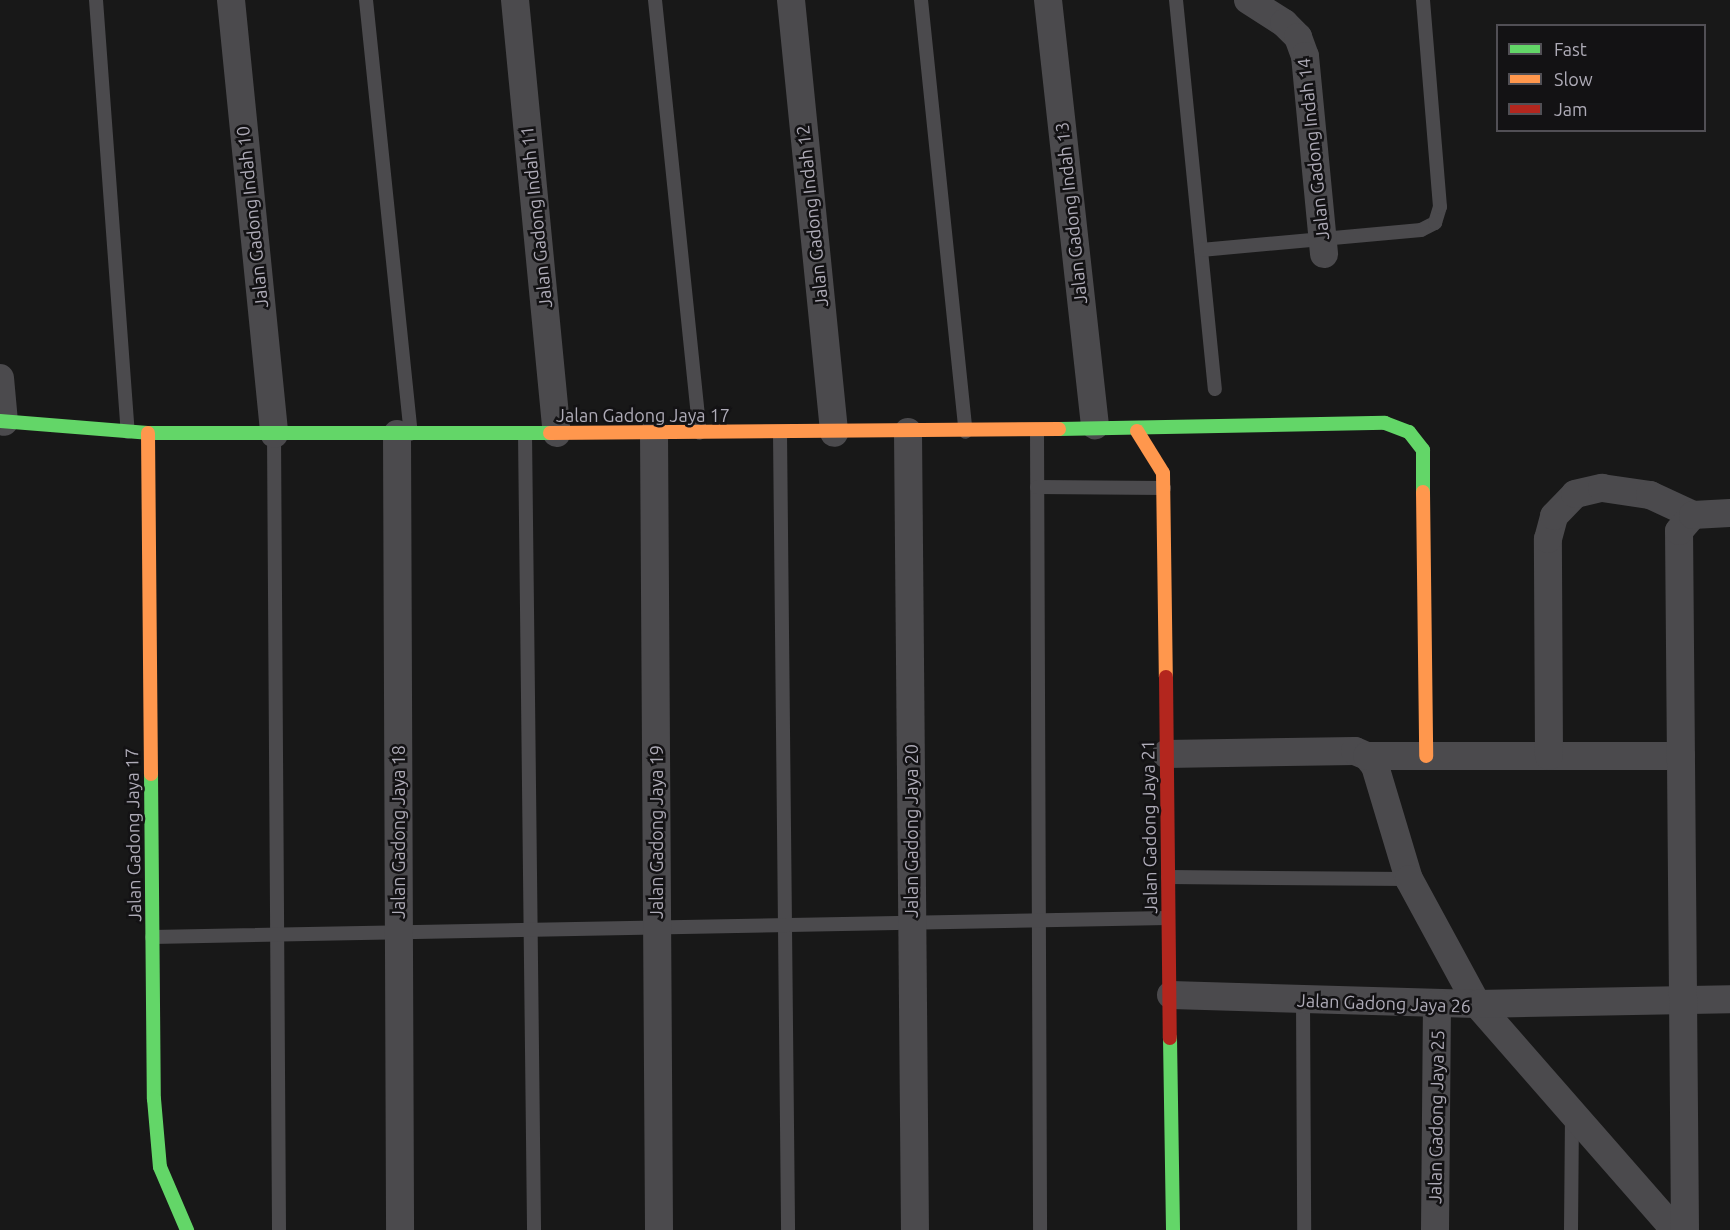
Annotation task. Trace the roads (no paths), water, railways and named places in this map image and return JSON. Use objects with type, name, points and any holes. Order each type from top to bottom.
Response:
[{"type":"street","name":"Jalan Gadong Indah 10","points":[[231,0],[274,434]]},
{"type":"street","name":"Jalan Gadong Indah 11","points":[[515,0],[557,433]]},
{"type":"street","name":"Jalan Gadong Indah 12","points":[[791,0],[834,433]]},
{"type":"street","name":"Jalan Gadong Indah 13","points":[[1048,0],[1095,425]]},
{"type":"street","name":"Jalan Gadong Indah 14","points":[[1248,0],[1284,23],[1298,37],[1305,56],[1323,247]]},
{"type":"street","points":[[0,378],[2,421]]},
{"type":"street","name":"Jalan Gadong Jaya 17","points":[[2,421],[148,433],[274,434],[1037,432],[1095,425],[1137,431],[1385,423],[1409,432],[1424,450],[1426,756]]},
{"type":"street","name":"Jalan Gadong Jaya 21","points":[[1137,431],[1157,456],[1164,488],[1173,1230]]},
{"type":"street","name":"Jalan Gadong Jaya 20","points":[[908,432],[915,1230]]},
{"type":"street","name":"Jalan Gadong Jaya 17","points":[[148,433],[153,937],[159,1157],[168,1195],[187,1230]]},
{"type":"street","name":"Jalan Gadong Jaya 19","points":[[654,433],[659,1230]]},
{"type":"street","name":"Jalan Gadong Jaya 18","points":[[400,1230],[398,932],[404,434]]},
{"type":"street","points":[[1549,756],[1548,539],[1554,516],[1575,494],[1602,489],[1650,495],[1693,515],[1730,513]]},
{"type":"street","points":[[1685,1230],[1679,531],[1693,515]]},
{"type":"street","points":[[1166,754],[1355,751],[1366,756],[1375,766],[1408,879],[1478,1004],[1730,999]]},
{"type":"street","points":[[1366,756],[1681,756]]},
{"type":"street","name":"Jalan Gadong Jaya 26","points":[[1171,995],[1303,1001],[1478,1004],[1572,1116],[1675,1230]]},
{"type":"street","name":"Jalan Gadong Jaya 25","points":[[1435,1230],[1437,1003]]},
{"type":"lane","points":[[96,0],[128,432]]},
{"type":"lane","points":[[366,0],[404,434]]},
{"type":"lane","points":[[655,0],[700,433]]},
{"type":"lane","points":[[921,0],[966,432]]},
{"type":"lane","points":[[1176,0],[1215,389]]},
{"type":"lane","points":[[1201,250],[1323,247],[1420,230],[1439,215],[1423,0]]},
{"type":"lane","points":[[1037,432],[1040,1230]]},
{"type":"lane","points":[[525,433],[534,1230]]},
{"type":"lane","points":[[780,433],[788,1230]]},
{"type":"lane","points":[[274,434],[279,1230]]},
{"type":"lane","points":[[1037,487],[1164,488]]},
{"type":"lane","points":[[1168,878],[1408,879]]},
{"type":"lane","points":[[153,937],[1168,918]]},
{"type":"lane","points":[[1303,1001],[1304,1230]]},
{"type":"lane","points":[[1571,1230],[1572,1116]]}]
